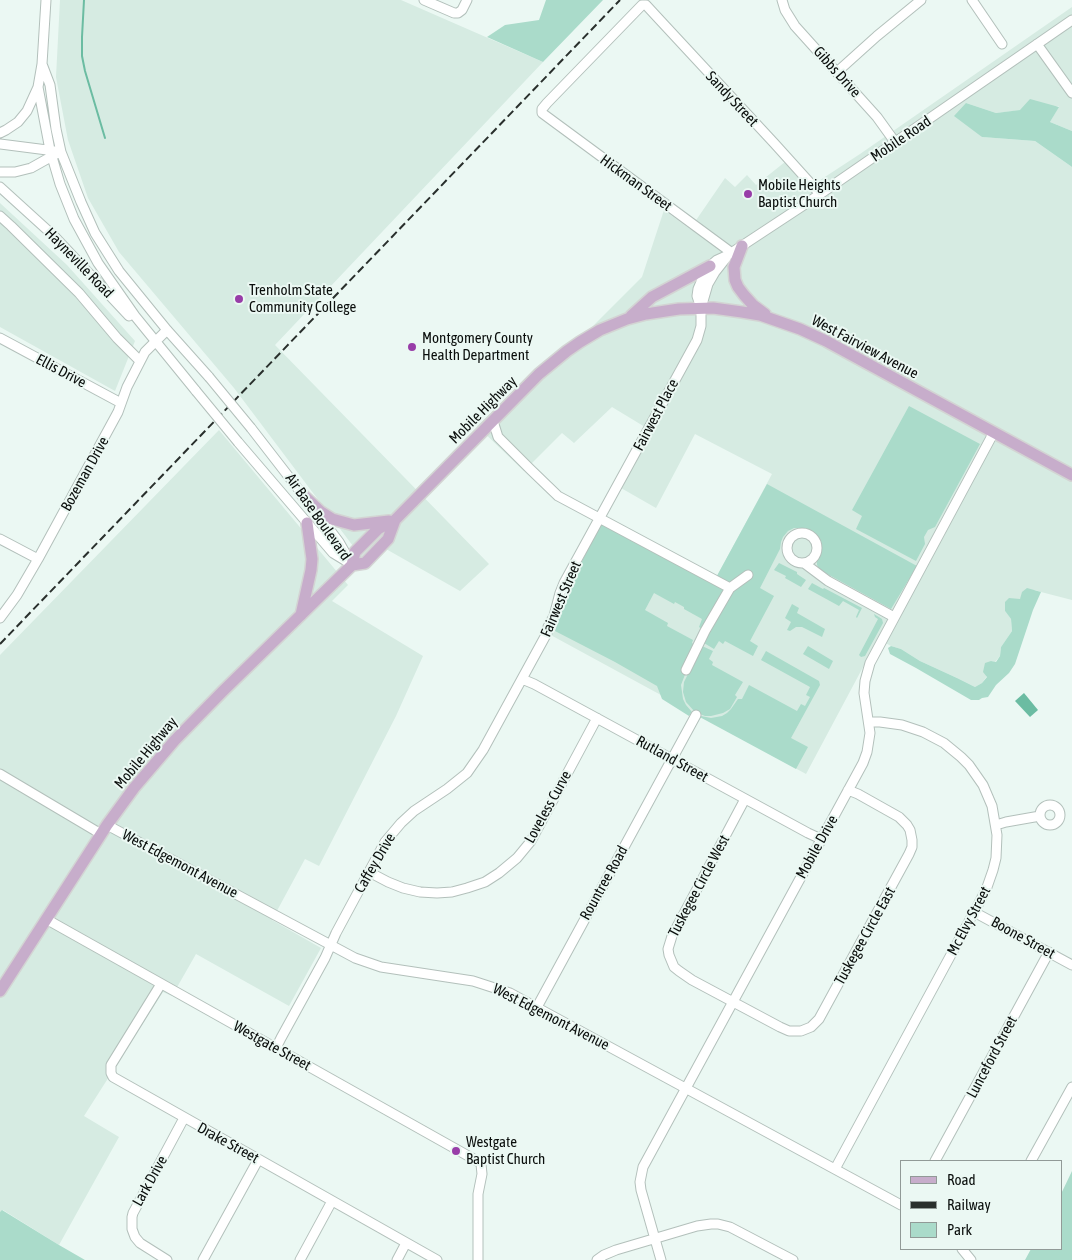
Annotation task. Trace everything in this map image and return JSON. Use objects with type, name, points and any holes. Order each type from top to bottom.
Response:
[{"type":"main road","points":[[742,246],[734,267],[735,280],[738,287],[753,305],[773,320]]},
{"type":"main road","points":[[628,319],[652,298],[710,266]]},
{"type":"main road","name":"West Fairview Avenue","points":[[628,319],[672,310],[713,308],[742,312],[800,329],[826,340],[1072,475]]},
{"type":"main road","name":"Mobile Highway","points":[[0,991],[104,829],[134,788],[175,740],[352,564],[355,552],[378,529],[395,520],[539,374],[580,342],[600,330],[628,319]]},
{"type":"main road","points":[[303,495],[320,512],[332,519],[343,522],[354,524],[395,520]]},
{"type":"main road","points":[[300,615],[312,559],[307,523]]},
{"type":"street","name":"Air Base Boulevard","points":[[46,0],[42,64],[38,87],[51,154],[60,184],[74,219],[98,263],[155,342],[333,553],[352,564]]},
{"type":"street","points":[[424,0],[454,13],[462,10],[467,0]]},
{"type":"street","name":"Gibbs Drive","points":[[782,0],[785,10],[795,26],[877,117],[895,142]]},
{"type":"street","points":[[837,72],[921,0]]},
{"type":"street","points":[[972,0],[1002,44]]},
{"type":"street","name":"Sandy Street","points":[[541,111],[644,4],[820,194]]},
{"type":"street","name":"Mobile Road","points":[[710,266],[820,194],[1072,20]]},
{"type":"street","points":[[1037,44],[1072,93]]},
{"type":"street","name":"Air Base Boulevard","points":[[42,64],[50,85],[61,152],[80,202],[95,233],[119,271],[251,428],[339,542],[352,564]]},
{"type":"street","points":[[0,133],[18,122],[27,111],[38,87]]},
{"type":"street","name":"Hickman Street","points":[[541,111],[730,254]]},
{"type":"street","points":[[0,144],[35,148],[51,154]]},
{"type":"street","points":[[0,150],[35,148]]},
{"type":"street","points":[[0,172],[15,172],[32,168],[51,154],[61,152]]},
{"type":"street","name":"Hayneville Road","points":[[0,187],[55,237],[155,342]]},
{"type":"street","points":[[0,216],[79,294],[117,338],[140,361]]},
{"type":"street","name":"Mobile Road","points":[[700,308],[708,284],[730,254]]},
{"type":"street","points":[[700,308],[697,296],[698,290],[710,266]]},
{"type":"street","name":"Fairwest Place","points":[[600,519],[697,340],[701,326],[700,308]]},
{"type":"street","name":"Bozeman Drive","points":[[0,618],[17,595],[38,559],[118,412],[127,387],[145,352],[167,330]]},
{"type":"street","name":"Ellis Drive","points":[[0,338],[121,403]]},
{"type":"street","points":[[493,421],[498,437],[555,494],[730,588]]},
{"type":"street","name":"Mobile Drive","points":[[661,1260],[641,1190],[641,1174],[646,1161],[863,763],[870,734],[864,693],[865,681],[874,654],[994,432]]},
{"type":"street","name":"Fairwest Street","points":[[522,679],[547,634],[564,583],[600,519]]},
{"type":"street","points":[[0,539],[38,559]]},
{"type":"street","points":[[804,563],[828,581],[894,617]]},
{"type":"street","points":[[686,670],[705,631],[730,588],[748,575]]},
{"type":"street","name":"Rutland Street","points":[[522,679],[821,839]]},
{"type":"street","name":"Caffey Drive","points":[[276,1048],[385,842],[414,811],[458,780],[474,764],[522,679]]},
{"type":"street","name":"Rountree Road","points":[[537,1007],[696,715]]},
{"type":"street","name":"Loveless Curve","points":[[369,872],[403,888],[437,893],[467,888],[485,882],[499,873],[518,858],[531,841],[597,718]]},
{"type":"street","name":"Mc Elvy Street","points":[[835,1169],[986,890],[996,858],[997,835],[992,806],[983,785],[969,765],[953,750],[935,738],[913,728],[891,723],[869,722]]},
{"type":"street","name":"West Edgemont Avenue","points":[[0,774],[104,829],[185,866],[355,958],[381,967],[460,978],[510,993],[900,1204]]},
{"type":"street","name":"Tuskegee Circle East","points":[[733,1002],[786,1030],[802,1031],[811,1028],[824,1012],[910,854],[912,840],[910,830],[904,822],[890,811],[848,790]]},
{"type":"street","name":"Tuskegee Circle West","points":[[733,1002],[679,971],[671,962],[668,949],[672,936],[745,799]]},
{"type":"street","points":[[996,825],[1040,816]]},
{"type":"street","name":"Boone Street","points":[[974,912],[1072,965]]},
{"type":"street","name":"Westgate Street","points":[[46,919],[481,1164],[481,1183],[478,1194],[478,1260]]},
{"type":"street","name":"Lunceford Street","points":[[936,1160],[1048,952]]},
{"type":"street","name":"Drake Street","points":[[160,984],[111,1065],[113,1078],[437,1260]]},
{"type":"street","points":[[1032,1160],[1072,1087]]},
{"type":"street","name":"Lark Drive","points":[[168,1260],[140,1243],[132,1229],[132,1217],[184,1118]]},
{"type":"street","points":[[203,1260],[258,1160]]},
{"type":"street","points":[[300,1260],[332,1201]]},
{"type":"street","points":[[597,1260],[609,1252],[697,1226],[711,1224],[718,1224],[737,1231],[793,1260]]},
{"type":"street","points":[[397,1260],[406,1243]]},
{"type":"shaded area","name":"Trenholm State Community College","points":[[60,0],[401,0],[543,62],[275,345],[489,564],[460,591],[386,549],[368,566],[234,388],[119,252],[88,198],[68,140],[56,77]]},
{"type":"shaded area","points":[[1072,7],[1072,131],[1050,122],[1059,106],[996,113],[966,103],[982,137],[1035,141],[1072,167],[1072,600],[1035,590],[1020,599],[1015,599],[1005,611],[1011,619],[1012,631],[1001,647],[1000,656],[995,662],[991,661],[987,676],[982,683],[975,687],[878,639],[806,774],[547,633],[600,519],[715,580],[772,474],[695,434],[656,508],[614,484],[645,427],[612,407],[574,443],[562,433],[524,471],[477,426],[552,356],[590,329],[642,277],[664,210],[690,229],[725,178],[735,187],[747,175],[756,185],[785,162],[808,188]]},
{"type":"shaded area","points":[[0,203],[67,265],[135,341],[115,391],[0,327]]},
{"type":"shaded area","points":[[219,430],[348,585],[332,601],[423,656],[396,716],[319,866],[305,859],[272,920],[321,948],[289,1006],[196,954],[172,996],[163,992],[84,1116],[119,1137],[59,1245],[3,1210],[0,1212],[0,655]]},
{"type":"shaded area","points":[[1024,693],[1038,710],[1030,717],[1015,701]]},
{"type":"green space","points":[[546,0],[603,0],[543,62],[487,37],[505,25],[539,20]]},
{"type":"green space","points":[[1030,99],[1059,107],[1050,122],[1072,131],[1072,167],[1035,141],[982,137],[954,116],[966,103],[996,113],[1020,110]]},
{"type":"green space","points":[[909,406],[980,444],[935,527],[928,530],[924,537],[925,544],[916,561],[856,529],[862,516],[852,510]]},
{"type":"green space","points":[[767,484],[917,566],[891,609],[820,570],[817,565],[821,546],[818,536],[808,529],[799,528],[788,531],[783,537],[780,549],[760,588],[774,596],[750,641],[758,646],[753,656],[725,641],[723,644],[719,641],[714,649],[699,640],[705,631],[699,627],[702,619],[675,602],[674,604],[654,593],[645,610],[668,623],[667,626],[693,640],[692,643],[696,646],[681,685],[683,699],[692,712],[689,716],[662,699],[657,686],[555,631],[574,578],[599,526],[603,524],[713,583]]},
{"type":"green space","points":[[779,563],[797,572],[806,580],[801,587],[774,570]]},
{"type":"green space","points":[[812,583],[862,608],[857,618],[859,610],[843,601],[839,606],[808,589]]},
{"type":"green space","points":[[1027,588],[1041,592],[1015,664],[988,697],[971,700],[890,654],[888,648],[891,646],[901,649],[920,661],[975,687],[987,677],[983,672],[985,663],[996,662],[1000,656],[1001,647],[1012,631],[1011,619],[1005,611],[1005,602],[1009,598],[1020,599],[1022,592]]},
{"type":"green space","points":[[792,604],[799,608],[797,613],[825,629],[822,637],[802,627],[796,627],[790,631],[787,630],[791,622],[785,618]]},
{"type":"green space","points":[[874,614],[882,619],[883,623],[865,656],[861,657],[859,655],[878,619]]},
{"type":"green space","points":[[702,646],[713,651],[709,659],[713,662],[712,665],[743,682],[735,695],[737,697],[730,709],[711,716],[695,712],[686,702],[683,692],[684,682]]},
{"type":"green space","points":[[808,646],[833,661],[829,669],[803,654]]},
{"type":"green space","points":[[766,651],[819,681],[820,685],[791,738],[808,747],[796,769],[696,715],[711,718],[722,716],[731,709],[738,699],[742,699],[749,685],[797,711],[801,704],[805,706],[810,697],[806,695],[810,687],[761,660]]},
{"type":"green space","points":[[1072,1171],[1072,1260],[1025,1260],[1030,1250],[1062,1250],[1062,1192]]},
{"type":"green space","points":[[2,1210],[85,1260],[0,1260],[0,1212]]},
{"type":"waterway","points":[[84,0],[82,56],[105,138]]},
{"type":"railway","points":[[0,644],[620,0]]},
{"type":"place","name":"Mobile Heights Baptist Church","points":[[748,194]]},
{"type":"place","name":"Trenholm State Community College","points":[[239,299]]},
{"type":"place","name":"Montgomery County Health Department","points":[[412,347]]},
{"type":"place","name":"Westgate Baptist Church","points":[[456,1151]]}]
